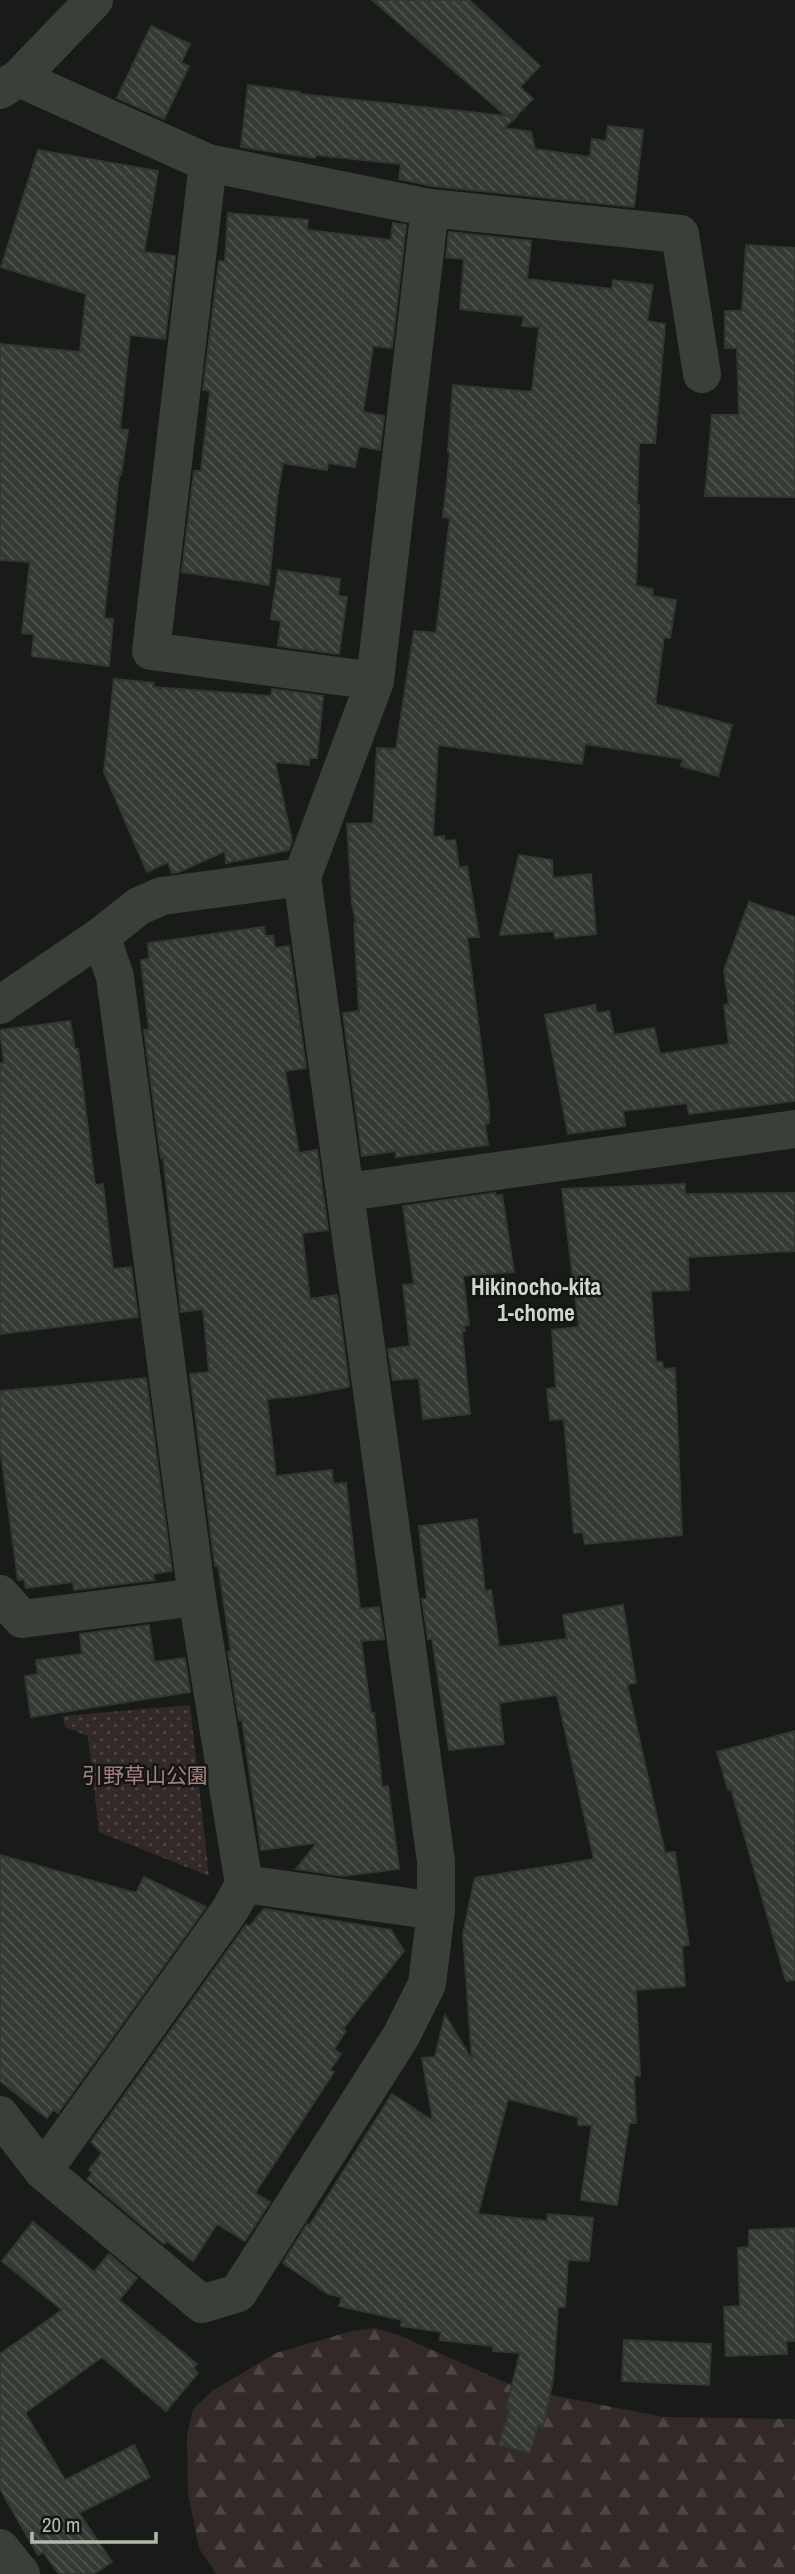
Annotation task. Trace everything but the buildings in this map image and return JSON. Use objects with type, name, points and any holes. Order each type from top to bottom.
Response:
[{"type":"street","points":[[94,0],[10,84],[208,163],[430,208],[680,234],[702,374]]},
{"type":"street","points":[[208,163],[151,651],[375,681]]},
{"type":"street","points":[[0,2115],[43,2171],[202,2304],[238,2293],[401,2036],[427,1984],[436,1910],[436,1861],[302,877],[375,681],[430,208]]},
{"type":"street","points":[[0,1006],[101,936],[139,906],[162,896],[302,877]]},
{"type":"street","points":[[43,2171],[230,1910],[244,1884],[197,1597],[115,977],[101,936]]},
{"type":"street","points":[[347,1192],[795,1129]]},
{"type":"street","points":[[0,1594],[22,1619],[197,1597]]},
{"type":"street","points":[[244,1884],[436,1910]]},
{"type":"street","points":[[0,2548],[21,2574]]},
{"type":"green space","name":"引野草山公園","points":[[190,1705],[209,1876],[99,1832],[88,1736],[65,1727],[63,1716]]},
{"type":"green space","points":[[375,2328],[396,2334],[520,2389],[664,2417],[795,2419],[795,2574],[216,2574],[199,2548],[188,2493],[187,2436],[193,2409],[212,2391],[276,2353],[352,2331]]},
{"type":"district","name":"Hikinocho-kita 1-chome","points":[[536,1300]]}]
